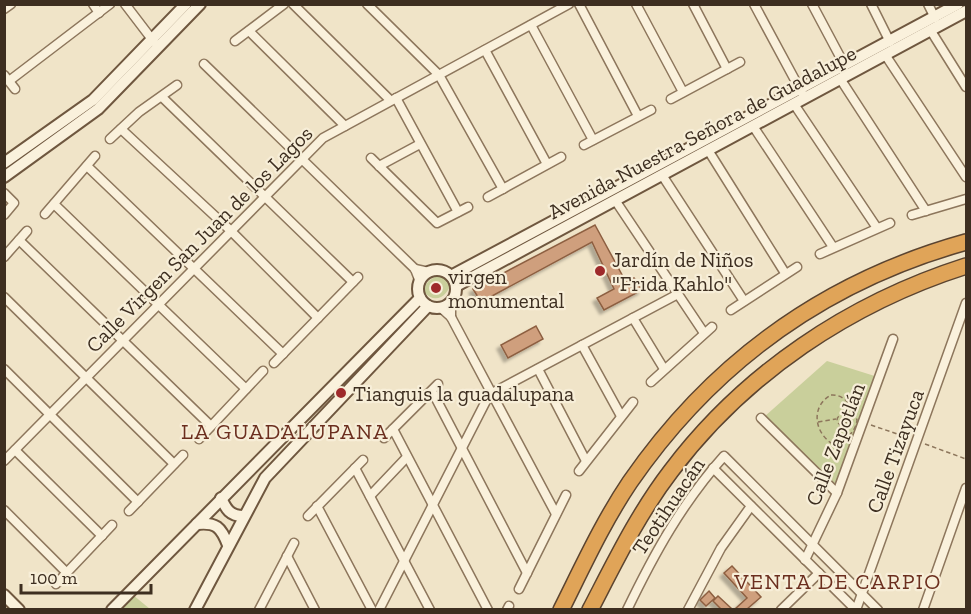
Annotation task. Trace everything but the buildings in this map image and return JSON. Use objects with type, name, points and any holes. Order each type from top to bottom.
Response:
[{"type":"highway","points":[[561,609],[600,533],[630,483],[664,437],[757,345],[797,316],[864,279],[927,253],[966,242]]},
{"type":"highway","points":[[591,609],[624,543],[670,472],[695,441],[750,386],[808,341],[841,320],[906,287],[966,266]]},
{"type":"street","points":[[4,9],[11,4]]},
{"type":"street","points":[[93,4],[99,13]]},
{"type":"street","points":[[10,82],[110,4]]},
{"type":"street","points":[[125,4],[155,44]]},
{"type":"street","points":[[4,177],[98,109],[155,44],[186,4]]},
{"type":"street","points":[[4,163],[93,100],[200,4]]},
{"type":"street","points":[[235,41],[284,4]]},
{"type":"street","points":[[293,4],[393,99],[458,212]]},
{"type":"street","points":[[367,4],[439,75],[503,189]]},
{"type":"street","name":"Calle Virgen San Juan de los Lagos","points":[[4,461],[323,138],[568,4]]},
{"type":"street","points":[[579,4],[638,116]]},
{"type":"street","points":[[636,4],[683,92]]},
{"type":"street","points":[[693,4],[727,69]]},
{"type":"street","points":[[754,4],[802,94]]},
{"type":"street","points":[[812,4],[845,66]]},
{"type":"street","points":[[871,4],[890,42]]},
{"type":"street","points":[[928,4],[935,18]]},
{"type":"street","name":"Avenida Nuestra Señora de Guadalupe","points":[[453,281],[802,94],[845,66],[958,4]]},
{"type":"street","name":"Avenida Nuestra Señora de Guadalupe","points":[[453,281],[615,200],[794,104],[802,94],[841,80],[966,11]]},
{"type":"street","points":[[531,25],[593,140]]},
{"type":"street","points":[[249,31],[345,126]]},
{"type":"street","points":[[931,31],[966,87]]},
{"type":"street","points":[[485,50],[547,164]]},
{"type":"street","points":[[886,56],[966,177]]},
{"type":"street","points":[[671,99],[740,62]]},
{"type":"street","points":[[204,64],[415,268],[424,302]]},
{"type":"street","points":[[841,80],[926,211]]},
{"type":"street","points":[[110,140],[177,85]]},
{"type":"street","points":[[162,97],[356,279],[273,363]]},
{"type":"street","points":[[794,104],[877,228]]},
{"type":"street","points":[[584,145],[651,110]]},
{"type":"street","points":[[753,126],[833,247]]},
{"type":"street","points":[[121,129],[230,230],[318,318]]},
{"type":"street","points":[[380,166],[420,144]]},
{"type":"street","points":[[708,150],[785,273]]},
{"type":"street","points":[[45,214],[95,156]]},
{"type":"street","points":[[489,196],[561,157]]},
{"type":"street","points":[[371,158],[437,223],[468,207]]},
{"type":"street","points":[[87,166],[283,354]]},
{"type":"street","points":[[662,175],[744,301]]},
{"type":"street","points":[[4,193],[14,203],[4,215]]},
{"type":"street","points":[[912,215],[966,199]]},
{"type":"street","points":[[615,200],[705,333]]},
{"type":"street","points":[[54,204],[246,389]]},
{"type":"street","points":[[820,254],[890,223]]},
{"type":"street","points":[[4,257],[27,231]]},
{"type":"street","points":[[19,240],[211,426]]},
{"type":"street","points":[[731,310],[797,267]]},
{"type":"street","points":[[415,268],[429,272],[441,271],[453,281],[446,305],[451,318],[556,514]]},
{"type":"street","points":[[420,282],[429,272]]},
{"type":"street","points":[[379,609],[431,505],[492,393],[678,294]]},
{"type":"street","points":[[4,297],[174,464]]},
{"type":"street","points":[[424,302],[446,305]]},
{"type":"street","points":[[112,609],[221,498],[424,302]]},
{"type":"street","points":[[195,609],[265,478],[424,302]]},
{"type":"street","name":"Calle Tizayuca","points":[[856,609],[966,303]]},
{"type":"street","points":[[633,318],[664,369]]},
{"type":"street","points":[[651,382],[712,327]]},
{"type":"street","name":"Calle Zapotlán","points":[[805,560],[814,546],[837,493],[893,339]]},
{"type":"street","points":[[582,345],[621,416]]},
{"type":"street","points":[[4,369],[51,413],[138,502]]},
{"type":"street","points":[[538,369],[586,461]]},
{"type":"street","points":[[199,439],[263,371]]},
{"type":"street","points":[[384,438],[438,384]]},
{"type":"street","points":[[432,391],[527,573]]},
{"type":"street","points":[[579,471],[633,402]]},
{"type":"street","points":[[761,418],[837,493]]},
{"type":"street","points":[[393,429],[431,505],[488,609]]},
{"type":"street","points":[[15,450],[102,536]]},
{"type":"street","points":[[129,511],[183,455]]},
{"type":"street","name":"Teotihuacán","points":[[627,609],[663,538],[724,456],[814,546]]},
{"type":"street","points":[[370,496],[407,457]]},
{"type":"street","points":[[308,516],[363,460]]},
{"type":"street","points":[[355,468],[430,609]]},
{"type":"street","points":[[713,468],[856,609]]},
{"type":"street","points":[[923,609],[966,488]]},
{"type":"street","points":[[519,589],[566,495]]},
{"type":"street","points":[[221,498],[226,510],[234,516],[243,516]]},
{"type":"street","points":[[688,609],[721,548],[751,506]]},
{"type":"street","points":[[317,507],[372,609]]},
{"type":"street","points":[[4,510],[67,573]]},
{"type":"street","points":[[197,524],[216,525],[222,529],[228,544]]},
{"type":"street","points":[[56,584],[112,525]]},
{"type":"street","points":[[259,609],[294,543]]},
{"type":"street","points":[[814,546],[878,609]]},
{"type":"street","points":[[287,556],[315,609]]},
{"type":"street","points":[[780,609],[819,573]]},
{"type":"street","points":[[4,595],[19,609]]},
{"type":"path","points":[[836,395],[847,402],[855,412],[856,427],[843,440],[833,443],[822,435],[817,423],[817,412],[825,398],[836,395]]},
{"type":"path","points":[[817,423],[843,415],[847,402]]},
{"type":"path","points":[[840,425],[847,422],[843,415]]},
{"type":"path","points":[[833,443],[840,425],[837,418]]},
{"type":"green space","points":[[439,275],[446,276],[451,281],[450,286],[441,297],[433,298],[424,292],[428,281]]},
{"type":"green space","points":[[827,361],[881,378],[840,488],[764,417]]},
{"type":"green space","points":[[133,595],[150,609],[118,610]]},
{"type":"place","name":"Jardín de Niños \"Frida Kahlo\"","points":[[600,271]]},
{"type":"place","name":"virgen monumental","points":[[436,288]]},
{"type":"place","name":"Tianguis la guadalupana","points":[[341,393]]},
{"type":"district","name":"LA GUADALUPANA","points":[[285,431]]},
{"type":"district","name":"VENTA DE CARPIO","points":[[838,581]]}]
